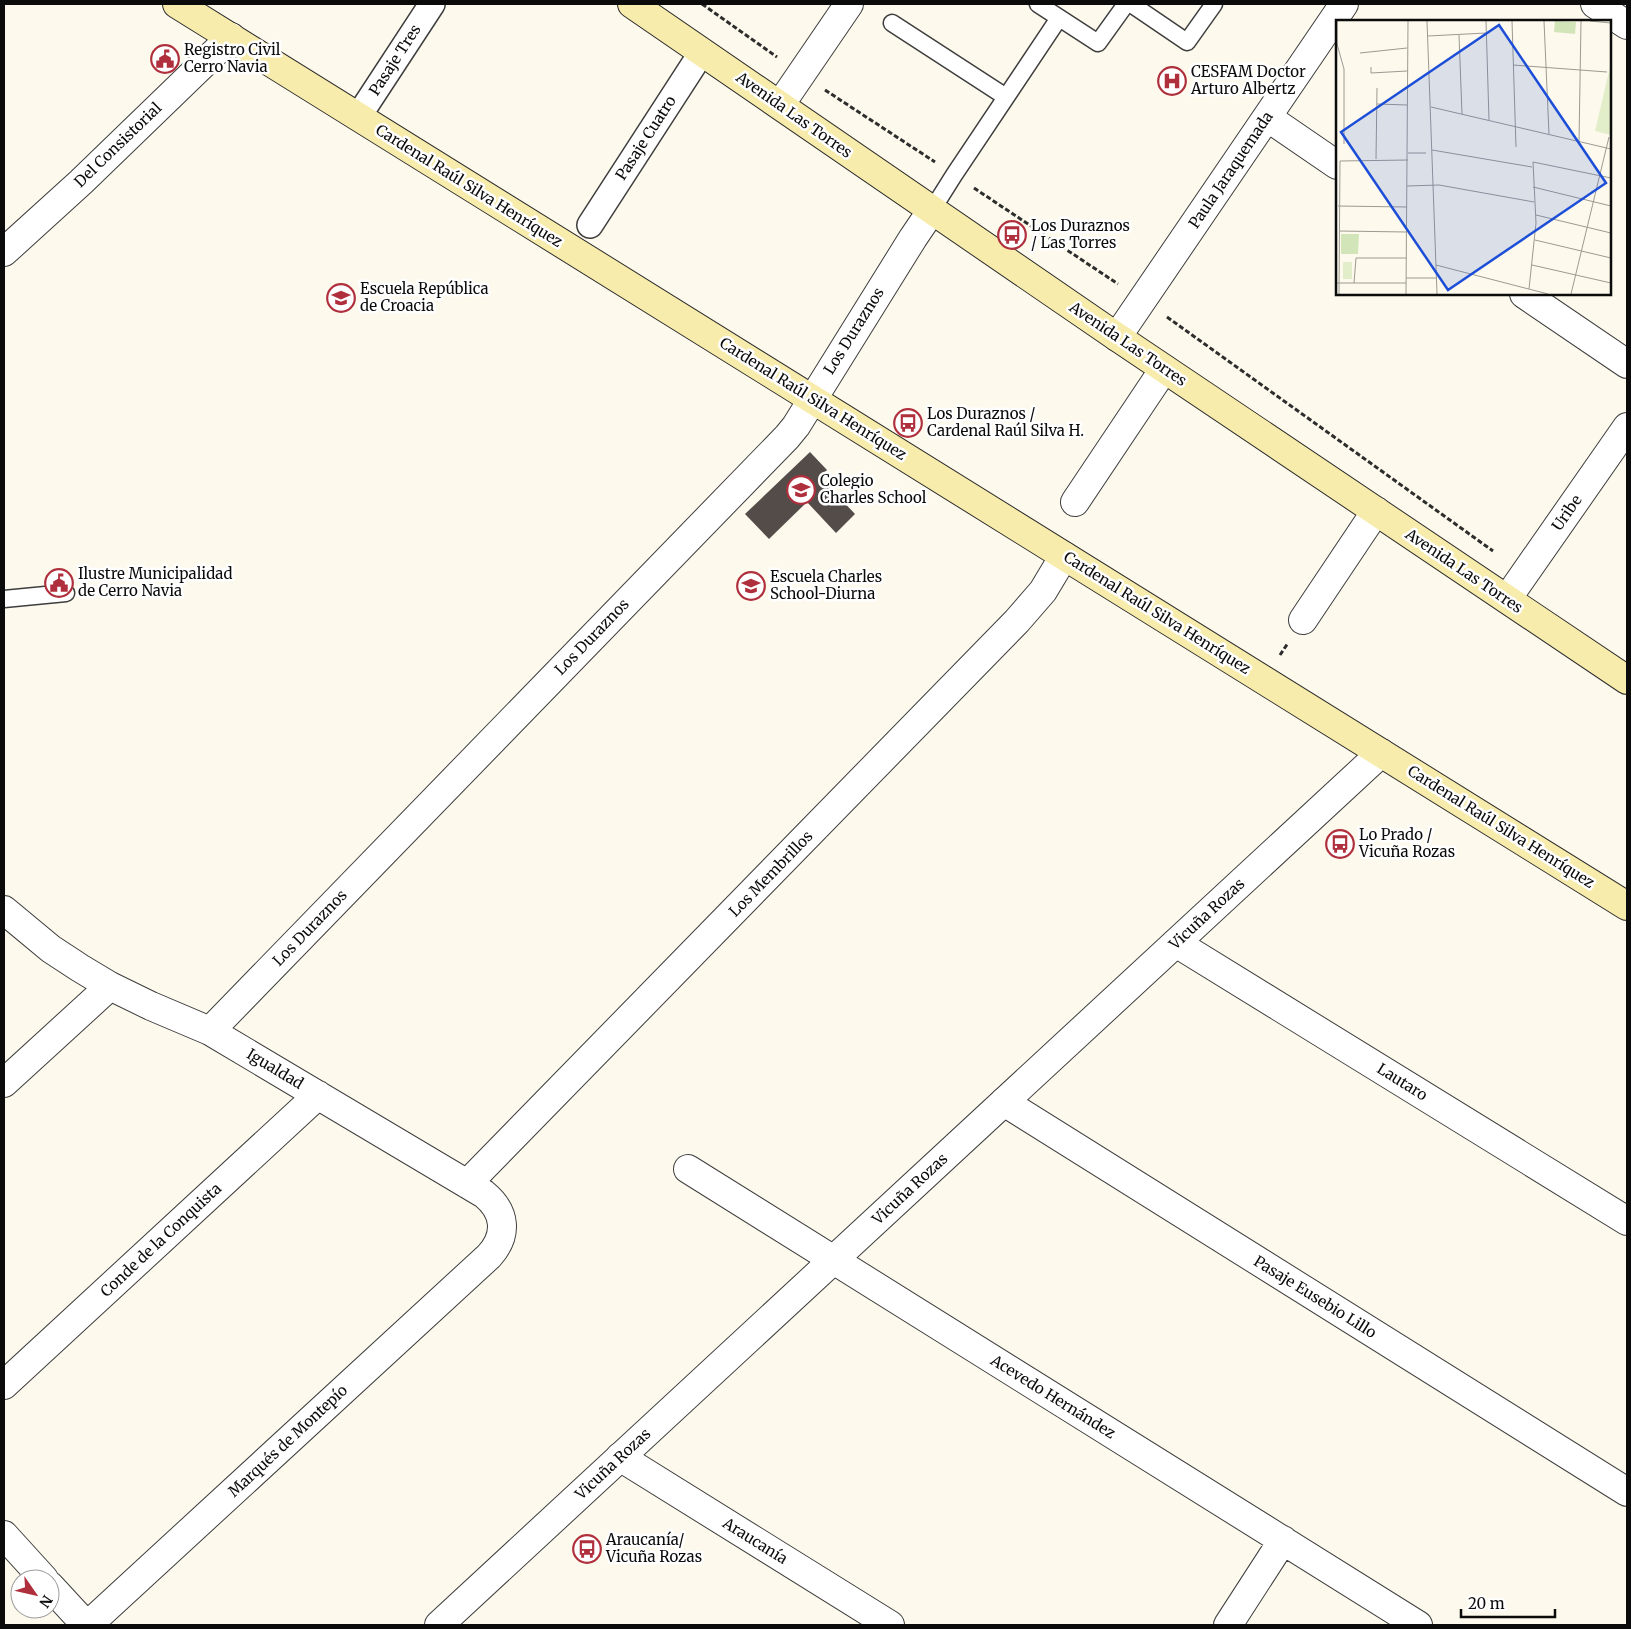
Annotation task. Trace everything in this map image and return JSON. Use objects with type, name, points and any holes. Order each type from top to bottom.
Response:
[{"type":"main road","name":"Cardenal Raúl Silva Henríquez","points":[[177,4],[1627,906]]},
{"type":"main road","name":"Avenida Las Torres","points":[[632,4],[1164,369],[1627,680]]},
{"type":"street","name":"Pasaje Tres","points":[[358,117],[432,4]]},
{"type":"street","points":[[780,105],[848,4]]},
{"type":"street","name":"Paula Jaraquemada","points":[[1117,337],[1344,4]]},
{"type":"street","points":[[1595,4],[1627,25]]},
{"type":"street","name":"Del Consistorial","points":[[4,252],[81,182],[231,37]]},
{"type":"street","name":"Pasaje Cuatro","points":[[590,225],[702,52]]},
{"type":"street","points":[[1267,117],[1336,165]]},
{"type":"street","name":"Los Duraznos","points":[[210,1031],[787,437],[796,426],[932,210]]},
{"type":"street","points":[[1525,295],[1627,364]]},
{"type":"street","points":[[1075,502],[1164,369]]},
{"type":"street","name":"Uribe","points":[[1506,599],[1627,428]]},
{"type":"street","points":[[1303,620],[1376,511]]},
{"type":"street","name":"Los Membrillos","points":[[467,1184],[1017,621],[1043,591],[1064,556]]},
{"type":"street","name":"Vicuña Rozas","points":[[439,1625],[1381,752]]},
{"type":"street","name":"Igualdad","points":[[4,910],[51,949],[110,986],[210,1031],[492,1200],[501,1217],[502,1228],[501,1238],[489,1256]]},
{"type":"street","name":"Lautaro","points":[[1176,942],[1627,1221]]},
{"type":"street","points":[[4,1083],[110,986]]},
{"type":"street","name":"Conde de la Conquista","points":[[4,1385],[318,1095]]},
{"type":"street","name":"Pasaje Eusebio Lillo","points":[[1004,1102],[1627,1492]]},
{"type":"street","name":"Acevedo Hernández","points":[[688,1169],[1418,1625]]},
{"type":"street","name":"Marqués de Montepío","points":[[87,1625],[489,1256]]},
{"type":"street","name":"Araucanía","points":[[620,1458],[890,1625]]},
{"type":"street","points":[[4,1535],[35,1569]]},
{"type":"street","points":[[1228,1625],[1283,1540]]},
{"type":"street","points":[[60,1597],[87,1625]]},
{"type":"lane","points":[[1038,4],[1098,43],[1126,4]]},
{"type":"lane","points":[[1132,4],[1187,42],[1214,4]]},
{"type":"lane","points":[[932,210],[1059,18]]},
{"type":"lane","points":[[892,23],[1006,97]]},
{"type":"lane","points":[[4,599],[66,593]]},
{"type":"path","points":[[1264,680],[1303,620]]},
{"type":"building","name":"Colegio Charles School","points":[[810,452],[827,470],[820,477],[855,514],[836,533],[807,502],[769,539],[745,514]]},
{"type":"place","name":"Registro Civil Cerro Navia","points":[[165,59]]},
{"type":"place","name":"CESFAM Doctor Arturo Albertz","points":[[1172,81]]},
{"type":"place","name":"Los Duraznos / Las Torres","points":[[1012,235]]},
{"type":"place","name":"Escuela República de Croacia","points":[[341,298]]},
{"type":"place","name":"Los Duraznos / Cardenal Raúl Silva H.","points":[[908,423]]},
{"type":"place","name":"Colegio Charles School","points":[[801,490]]},
{"type":"place","name":"Ilustre Municipalidad de Cerro Navia","points":[[59,583]]},
{"type":"place","name":"Escuela Charles School-Diurna","points":[[751,586]]},
{"type":"place","name":"Lo Prado / Vicuña Rozas","points":[[1340,844]]},
{"type":"place","name":"Araucanía/ Vicuña Rozas","points":[[587,1549]]}]
